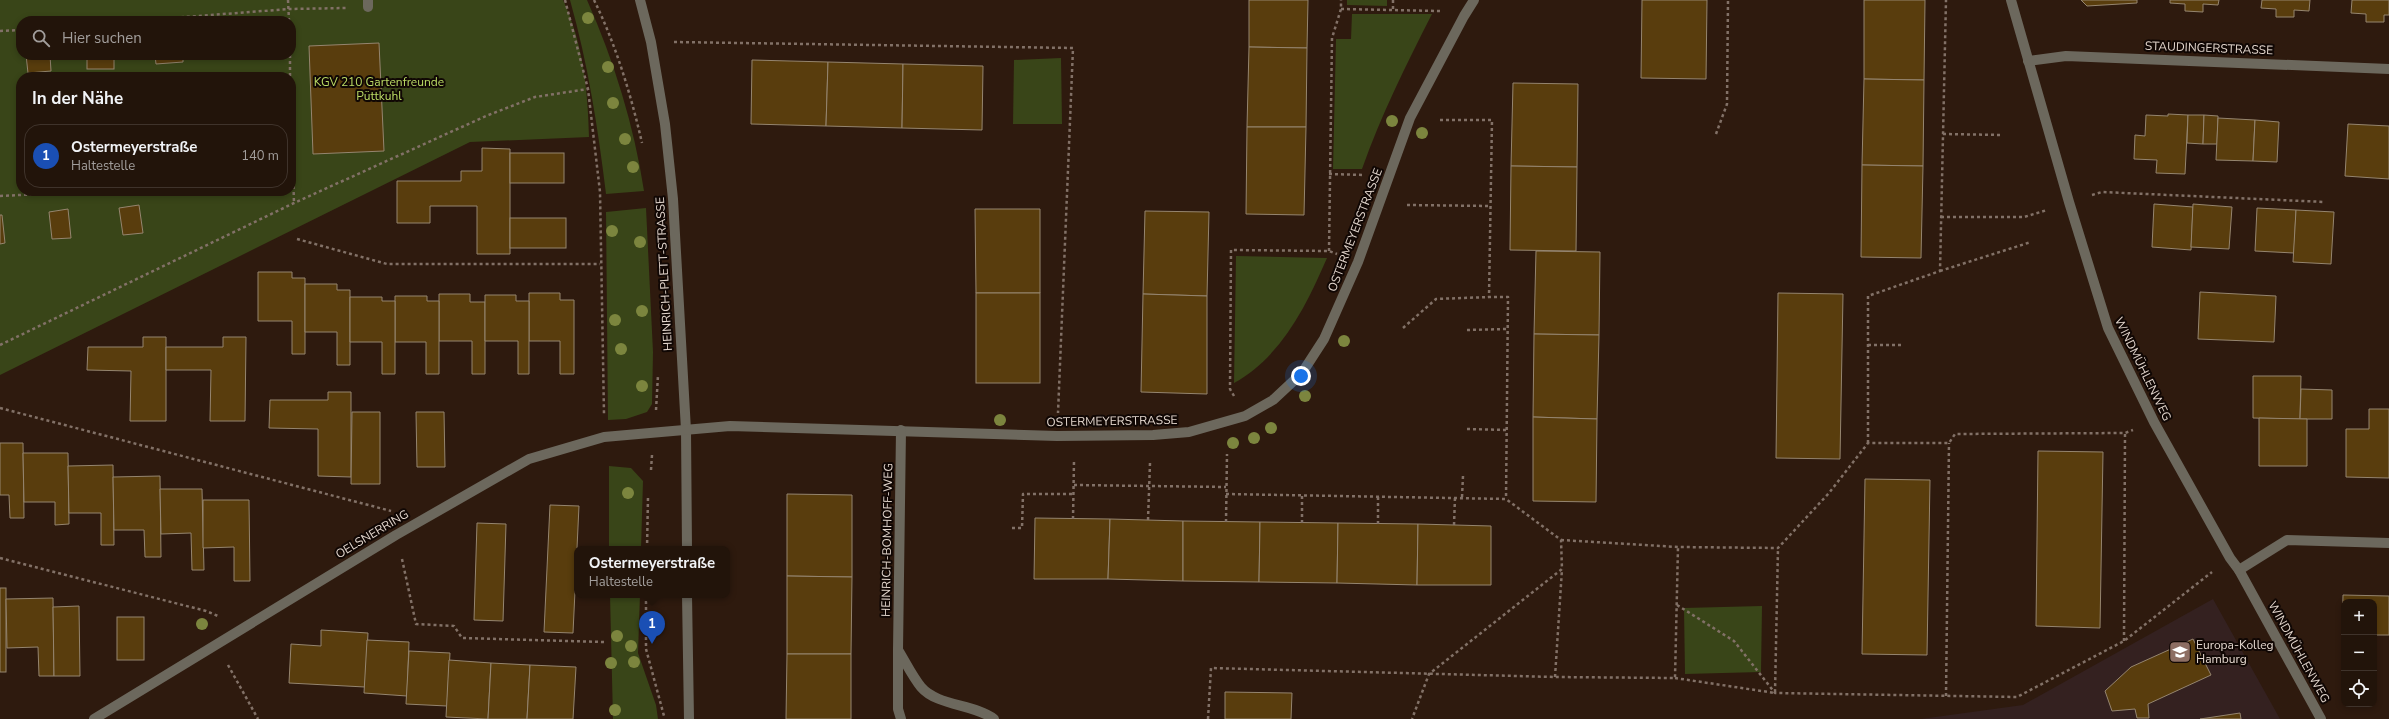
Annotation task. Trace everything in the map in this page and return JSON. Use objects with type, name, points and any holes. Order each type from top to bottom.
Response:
[{"type":"street","name":"HEINRICH-PLETT-STRASSE","points":[[640,0],[651,42],[665,124],[673,199],[686,430],[687,546]]},
{"type":"street","name":"OSTERMEYERSTRASSE","points":[[686,430],[730,426],[902,430],[1057,436],[1153,435],[1189,432],[1245,416],[1273,400],[1302,373],[1324,339],[1358,262],[1410,118],[1474,0]]},
{"type":"street","name":"WINDMÜHLENWEG","points":[[2012,0],[2069,202],[2108,328],[2154,422],[2230,558],[2239,570],[2321,719]]},
{"type":"street","name":"STAUDINGERSTRASSE","points":[[2028,61],[2066,56],[2389,69]]},
{"type":"street","name":"OELSNERRING","points":[[94,719],[422,519],[529,459],[604,437],[686,430]]},
{"type":"street","name":"HEINRICH-BOMHOFF-WEG","points":[[901,719],[898,709],[898,650],[902,430]]},
{"type":"street","points":[[2239,570],[2287,540],[2389,543]]},
{"type":"street","points":[[688,598],[689,719]]},
{"type":"street","points":[[898,650],[921,688],[947,702],[985,713],[994,719]]},
{"type":"path","points":[[288,0],[289,16]]},
{"type":"path","points":[[565,0],[588,89],[600,192],[600,264],[604,421]]},
{"type":"path","points":[[594,0],[632,103],[642,145]]},
{"type":"path","points":[[1328,251],[1332,38],[1341,9],[1341,0]]},
{"type":"path","points":[[1393,0],[1393,10]]},
{"type":"path","points":[[1716,134],[1726,104],[1728,0]]},
{"type":"path","points":[[1940,271],[1946,0]]},
{"type":"path","points":[[198,16],[368,4]]},
{"type":"path","points":[[1341,9],[1434,10],[1464,16]]},
{"type":"path","points":[[0,31],[16,30]]},
{"type":"path","points":[[651,42],[1073,48],[1057,436]]},
{"type":"path","points":[[290,60],[290,72]]},
{"type":"path","points":[[0,345],[294,203],[507,108],[536,97],[588,89]]},
{"type":"path","points":[[1440,120],[1492,120],[1489,297]]},
{"type":"path","points":[[1943,134],[2002,135]]},
{"type":"path","points":[[1329,174],[1390,175]]},
{"type":"path","points":[[1941,217],[2024,217],[2102,192],[2325,202]]},
{"type":"path","points":[[0,196],[16,195]]},
{"type":"path","points":[[293,196],[294,203]]},
{"type":"path","points":[[1407,205],[1490,206]]},
{"type":"path","points":[[297,239],[387,264],[600,264]]},
{"type":"path","points":[[1775,693],[1778,548],[1829,493],[1868,443],[1868,296],[2031,242]]},
{"type":"path","points":[[1245,416],[1230,389],[1231,250],[1328,251],[1358,262]]},
{"type":"path","points":[[1403,328],[1436,299],[1508,297],[1506,499]]},
{"type":"path","points":[[1467,330],[1507,329]]},
{"type":"path","points":[[1868,345],[1903,345]]},
{"type":"path","points":[[657,402],[658,370]]},
{"type":"path","points":[[0,408],[422,519]]},
{"type":"path","points":[[1946,696],[1948,443],[1955,434],[2125,433],[2154,422]]},
{"type":"path","points":[[1468,429],[1507,430]]},
{"type":"path","points":[[2124,641],[2125,433]]},
{"type":"path","points":[[1868,443],[1948,443]]},
{"type":"path","points":[[1226,522],[1227,454]]},
{"type":"path","points":[[1073,519],[1074,461]]},
{"type":"path","points":[[1148,520],[1150,463]]},
{"type":"path","points":[[1462,497],[1463,476]]},
{"type":"path","points":[[1074,485],[1226,487]]},
{"type":"path","points":[[1012,528],[1022,528],[1023,494],[1074,494]]},
{"type":"path","points":[[1226,494],[1462,497],[1506,499],[1561,540],[1678,547],[1778,548]]},
{"type":"path","points":[[1302,496],[1302,523]]},
{"type":"path","points":[[1378,496],[1378,524]]},
{"type":"path","points":[[647,546],[648,497]]},
{"type":"path","points":[[1454,525],[1455,497]]},
{"type":"path","points":[[396,535],[416,624],[454,626],[462,638],[604,642]]},
{"type":"path","points":[[1555,678],[1562,569],[1561,540]]},
{"type":"path","points":[[1675,678],[1678,547]]},
{"type":"path","points":[[0,558],[206,611],[243,627]]},
{"type":"path","points":[[1208,719],[1211,668],[1555,678],[1675,678],[1775,693],[2017,697],[2124,641],[2230,558]]},
{"type":"path","points":[[1412,719],[1429,674],[1562,569]]},
{"type":"path","points":[[646,598],[646,649],[664,719]]},
{"type":"path","points":[[1677,605],[1734,641],[1775,693]]},
{"type":"path","points":[[216,644],[258,719]]},
{"type":"shaded area","name":"Europa-Kolleg Hamburg","points":[[2213,599],[2280,719],[1921,719],[2023,705]]},
{"type":"green space","name":"KGV 210 Gartenfreunde Püttkuhl","points":[[0,0],[563,0],[570,16],[580,50],[586,85],[589,137],[470,142],[0,375]]},
{"type":"green space","points":[[570,0],[587,0],[606,46],[629,118],[644,191],[606,194],[592,96]]},
{"type":"green space","points":[[1347,0],[1387,0],[1387,6],[1347,5]]},
{"type":"green space","points":[[1352,14],[1432,14],[1403,71],[1369,149],[1362,169],[1333,169],[1336,39],[1351,39]]},
{"type":"green space","points":[[1061,58],[1062,124],[1013,124],[1014,60]]},
{"type":"green space","points":[[646,208],[653,352],[652,404],[647,412],[626,419],[608,420],[606,212]]},
{"type":"green space","points":[[1236,256],[1327,258],[1301,312],[1291,328],[1266,359],[1251,372],[1234,383]]},
{"type":"green space","points":[[609,466],[631,468],[643,481],[641,546],[609,546]]},
{"type":"green space","points":[[610,598],[640,598],[638,653],[656,705],[658,719],[613,719]]},
{"type":"green space","points":[[1762,606],[1761,672],[1685,674],[1684,608]]},
{"type":"building","points":[[1249,0],[1308,0],[1307,48],[1249,47]]},
{"type":"building","points":[[1642,0],[1707,0],[1706,79],[1641,78]]},
{"type":"building","points":[[1864,0],[1925,0],[1924,80],[1864,79]]},
{"type":"building","points":[[2081,0],[2137,0],[2137,3],[2087,6]]},
{"type":"building","points":[[2170,0],[2219,0],[2218,5],[2203,4],[2203,12],[2185,11],[2185,4],[2170,3]]},
{"type":"building","points":[[2262,0],[2310,0],[2309,11],[2294,10],[2294,17],[2276,17],[2276,9],[2261,8]]},
{"type":"building","points":[[2352,0],[2389,0],[2389,15],[2384,15],[2384,22],[2366,22],[2366,14],[2351,13]]},
{"type":"building","points":[[379,43],[384,151],[313,154],[309,46]]},
{"type":"building","points":[[1249,47],[1307,48],[1306,127],[1247,127]]},
{"type":"building","points":[[27,60],[50,60],[51,71],[28,72]]},
{"type":"building","points":[[87,60],[114,60],[114,69],[87,69]]},
{"type":"building","points":[[156,60],[183,60],[183,62],[156,64]]},
{"type":"building","points":[[752,60],[828,62],[826,126],[751,124]]},
{"type":"building","points":[[828,62],[903,64],[902,128],[826,126]]},
{"type":"building","points":[[903,64],[983,66],[982,130],[902,128]]},
{"type":"building","points":[[1864,79],[1924,80],[1923,166],[1862,165]]},
{"type":"building","points":[[1513,83],[1578,84],[1577,167],[1511,166]]},
{"type":"building","points":[[2168,114],[2188,115],[2185,174],[2156,173],[2157,160],[2134,159],[2135,135],[2145,136],[2146,115],[2168,116]]},
{"type":"building","points":[[2188,115],[2204,115],[2203,144],[2187,143]]},
{"type":"building","points":[[2204,115],[2218,116],[2217,144],[2203,144]]},
{"type":"building","points":[[2218,118],[2255,120],[2253,161],[2216,160]]},
{"type":"building","points":[[2255,120],[2279,122],[2277,162],[2253,161]]},
{"type":"building","points":[[2348,124],[2389,126],[2389,179],[2345,176]]},
{"type":"building","points":[[1247,127],[1306,127],[1304,215],[1246,214]]},
{"type":"building","points":[[482,148],[510,149],[510,254],[477,254],[477,206],[430,206],[430,223],[397,223],[397,181],[461,181],[461,171],[482,171]]},
{"type":"building","points":[[510,153],[564,153],[564,183],[510,183]]},
{"type":"building","points":[[1862,165],[1923,166],[1921,258],[1861,257]]},
{"type":"building","points":[[1511,166],[1577,167],[1576,251],[1510,250]]},
{"type":"building","points":[[2154,204],[2193,207],[2191,250],[2152,247]]},
{"type":"building","points":[[2193,204],[2232,207],[2229,249],[2191,247]]},
{"type":"building","points":[[139,205],[143,233],[123,235],[119,208]]},
{"type":"building","points":[[2257,208],[2296,210],[2294,253],[2255,251]]},
{"type":"building","points":[[68,209],[71,238],[52,239],[49,212]]},
{"type":"building","points":[[975,209],[1040,209],[1040,293],[976,293]]},
{"type":"building","points":[[2296,210],[2334,212],[2331,264],[2293,262]]},
{"type":"building","points":[[1145,211],[1209,212],[1207,296],[1143,294]]},
{"type":"building","points":[[0,215],[2,215],[5,243],[0,244]]},
{"type":"building","points":[[510,218],[566,218],[566,248],[510,248]]},
{"type":"building","points":[[1536,251],[1600,252],[1599,335],[1534,334]]},
{"type":"building","points":[[258,272],[292,272],[292,278],[305,278],[305,354],[292,354],[292,321],[258,321]]},
{"type":"building","points":[[305,284],[337,284],[337,290],[350,290],[350,365],[337,365],[337,332],[305,332]]},
{"type":"building","points":[[2200,292],[2276,296],[2274,342],[2198,339]]},
{"type":"building","points":[[529,293],[560,293],[560,300],[574,300],[574,374],[560,374],[560,341],[529,341]]},
{"type":"building","points":[[976,293],[1040,293],[1040,383],[976,383]]},
{"type":"building","points":[[1778,293],[1843,294],[1840,459],[1776,458]]},
{"type":"building","points":[[439,294],[470,294],[470,302],[485,302],[485,374],[472,374],[472,341],[439,341]]},
{"type":"building","points":[[1143,294],[1207,296],[1207,394],[1141,392]]},
{"type":"building","points":[[485,295],[516,295],[516,301],[529,301],[529,374],[518,374],[518,341],[485,341]]},
{"type":"building","points":[[395,296],[427,296],[427,301],[439,301],[439,374],[426,374],[426,342],[395,342]]},
{"type":"building","points":[[350,297],[382,297],[382,301],[395,301],[395,374],[382,374],[382,342],[350,342]]},
{"type":"building","points":[[1534,334],[1599,335],[1597,419],[1533,417]]},
{"type":"building","points":[[143,337],[166,337],[166,421],[130,421],[131,371],[87,370],[88,347],[143,347]]},
{"type":"building","points":[[223,337],[246,337],[245,421],[210,421],[211,370],[166,370],[166,347],[223,347]]},
{"type":"building","points":[[2253,376],[2301,376],[2300,419],[2253,418]]},
{"type":"building","points":[[2301,389],[2332,390],[2332,419],[2300,419]]},
{"type":"building","points":[[328,392],[351,392],[351,477],[318,476],[318,429],[269,428],[270,400],[328,400]]},
{"type":"building","points":[[2369,409],[2389,409],[2389,478],[2346,477],[2346,429],[2369,429]]},
{"type":"building","points":[[352,412],[380,412],[380,484],[351,484]]},
{"type":"building","points":[[416,412],[444,412],[445,467],[417,467]]},
{"type":"building","points":[[1533,417],[1597,419],[1596,502],[1533,501]]},
{"type":"building","points":[[2259,418],[2307,419],[2307,466],[2259,466]]},
{"type":"building","points":[[0,443],[23,443],[24,518],[10,518],[9,495],[0,495]]},
{"type":"building","points":[[2038,451],[2103,452],[2100,628],[2036,626]]},
{"type":"building","points":[[23,453],[68,453],[69,524],[55,525],[55,502],[24,502]]},
{"type":"building","points":[[113,465],[114,545],[101,545],[101,513],[69,513],[68,466]]},
{"type":"building","points":[[160,476],[161,557],[145,557],[144,530],[114,530],[113,477]]},
{"type":"building","points":[[1865,479],[1930,480],[1927,655],[1862,654]]},
{"type":"building","points":[[160,489],[202,489],[204,570],[192,570],[191,533],[161,534]]},
{"type":"building","points":[[787,494],[852,495],[852,577],[787,576]]},
{"type":"building","points":[[203,500],[249,500],[250,581],[234,581],[234,547],[203,548]]},
{"type":"building","points":[[550,505],[579,506],[577,546],[574,546],[575,598],[573,633],[544,632]]},
{"type":"building","points":[[1035,518],[1110,519],[1108,579],[1034,579]]},
{"type":"building","points":[[1110,519],[1183,521],[1183,581],[1108,579]]},
{"type":"building","points":[[1183,521],[1260,522],[1259,582],[1183,581]]},
{"type":"building","points":[[1260,522],[1338,523],[1337,583],[1259,582]]},
{"type":"building","points":[[477,523],[506,524],[503,621],[474,620]]},
{"type":"building","points":[[1338,523],[1418,524],[1417,585],[1337,583]]},
{"type":"building","points":[[1418,524],[1491,526],[1491,585],[1417,585]]},
{"type":"building","points":[[787,576],[852,577],[851,654],[787,654]]},
{"type":"building","points":[[0,588],[6,588],[6,672],[0,672]]},
{"type":"building","points":[[2343,595],[2389,596],[2389,635],[2377,635],[2377,599],[2343,599]]},
{"type":"building","points":[[53,598],[54,676],[39,676],[38,647],[7,648],[6,599]]},
{"type":"building","points":[[79,606],[80,676],[54,676],[53,607]]},
{"type":"building","points":[[117,617],[144,617],[144,660],[117,660]]},
{"type":"building","points":[[321,630],[368,633],[365,687],[289,683],[291,644],[321,646]]},
{"type":"building","points":[[2193,639],[2211,675],[2148,704],[2149,718],[2137,718],[2135,709],[2112,711],[2105,691],[2131,667]]},
{"type":"building","points":[[367,640],[409,642],[407,696],[364,693]]},
{"type":"building","points":[[409,651],[450,653],[447,706],[406,704]]},
{"type":"building","points":[[787,654],[851,654],[851,719],[786,719]]},
{"type":"building","points":[[449,660],[491,663],[488,719],[446,717]]},
{"type":"building","points":[[491,663],[530,665],[527,719],[488,719]]},
{"type":"building","points":[[530,665],[576,667],[573,719],[527,719]]},
{"type":"building","points":[[1225,692],[1292,693],[1291,719],[1225,719]]},
{"type":"building","points":[[2240,713],[2241,719],[2200,719]]},
{"type":"place","name":"Ostermeyerstraße","points":[[652,644]]},
{"type":"place","name":"Europa-Kolleg Hamburg","points":[[2180,652]]}]
